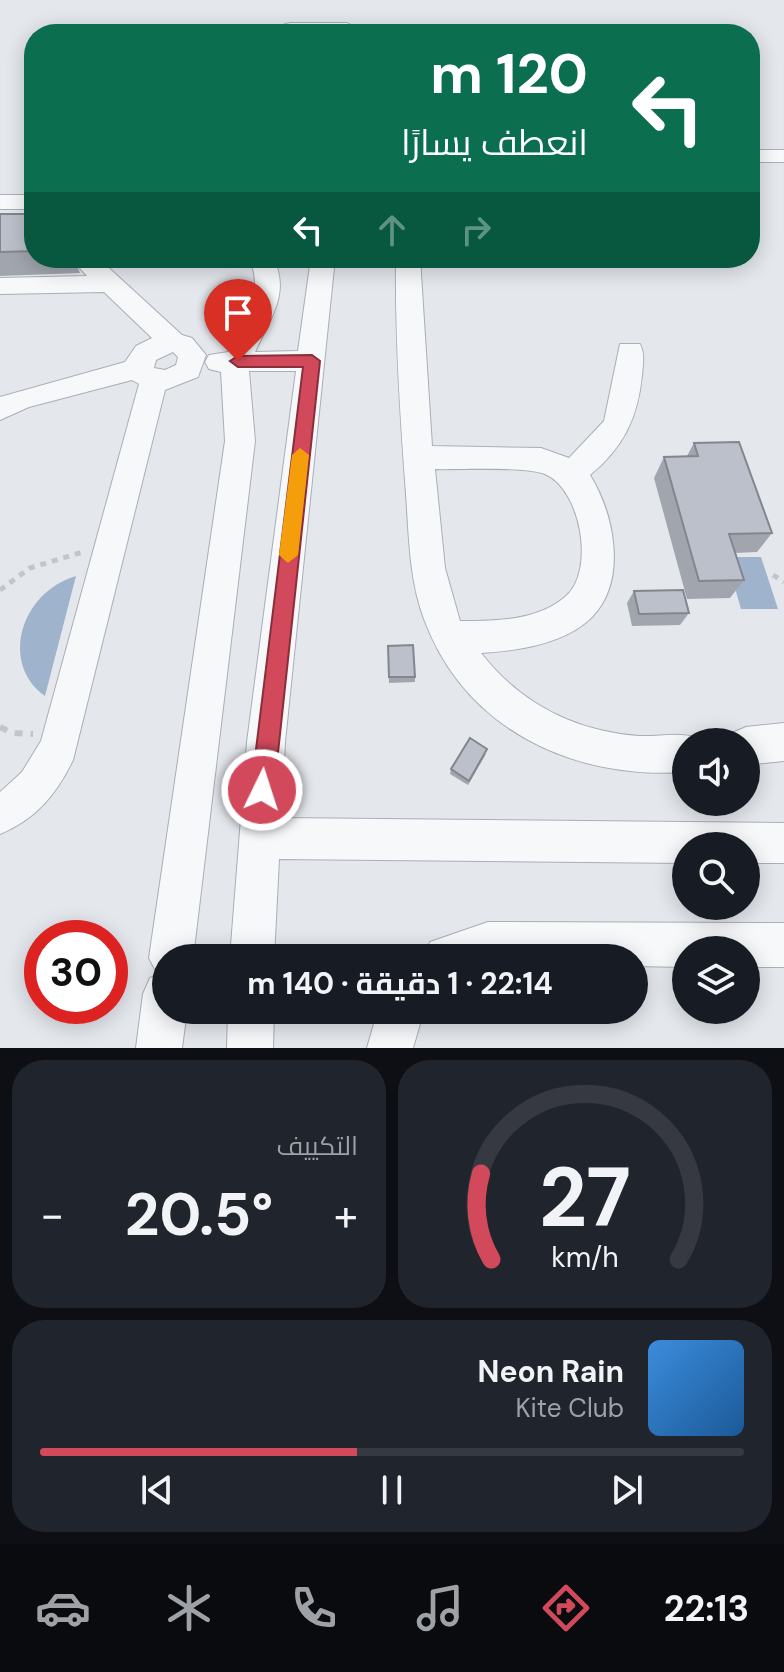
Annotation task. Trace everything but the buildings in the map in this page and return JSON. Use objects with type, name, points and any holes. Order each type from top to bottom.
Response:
[{"type":"street","points":[[760,156],[784,156]]},
{"type":"street","points":[[0,202],[24,202]]},
{"type":"street","points":[[94,268],[183,352],[238,361],[312,361]]},
{"type":"street","points":[[173,944],[237,466],[240,417],[234,376],[264,305],[267,268]]},
{"type":"street","points":[[253,944],[266,742],[322,268]]},
{"type":"street","points":[[409,268],[418,457],[428,567],[450,637],[492,692],[525,720],[564,741],[608,754],[653,758],[672,755]]},
{"type":"street","points":[[0,286],[111,284]]},
{"type":"street","points":[[571,474],[601,450],[621,422],[630,351]]},
{"type":"street","points":[[0,409],[21,399],[146,374],[178,377],[183,352]]},
{"type":"street","points":[[0,814],[16,807],[43,778],[59,747],[111,546],[146,374]]},
{"type":"street","points":[[418,457],[541,460],[571,474],[586,501],[598,556],[595,583],[590,595],[569,615],[510,634],[450,637]]},
{"type":"street","points":[[760,745],[784,742]]},
{"type":"street","points":[[259,838],[784,843]]},
{"type":"street","points":[[648,945],[784,945]]},
{"type":"street","points":[[159,1048],[162,1024]]},
{"type":"street","points":[[250,1048],[251,1024]]},
{"type":"street","points":[[390,1048],[397,1024]]},
{"type":"path","points":[[0,590],[30,568],[66,555],[111,546]]},
{"type":"path","points":[[773,575],[784,582]]},
{"type":"water","points":[[726,557],[761,557],[778,609],[741,609]]},
{"type":"water","points":[[76,576],[45,696],[31,683],[23,667],[20,649],[22,631],[29,613],[41,598],[56,585]]},
{"type":"slow traffic","points":[[288,555],[300,455]]},
{"type":"route","points":[[238,361],[312,361],[262,790]]}]
